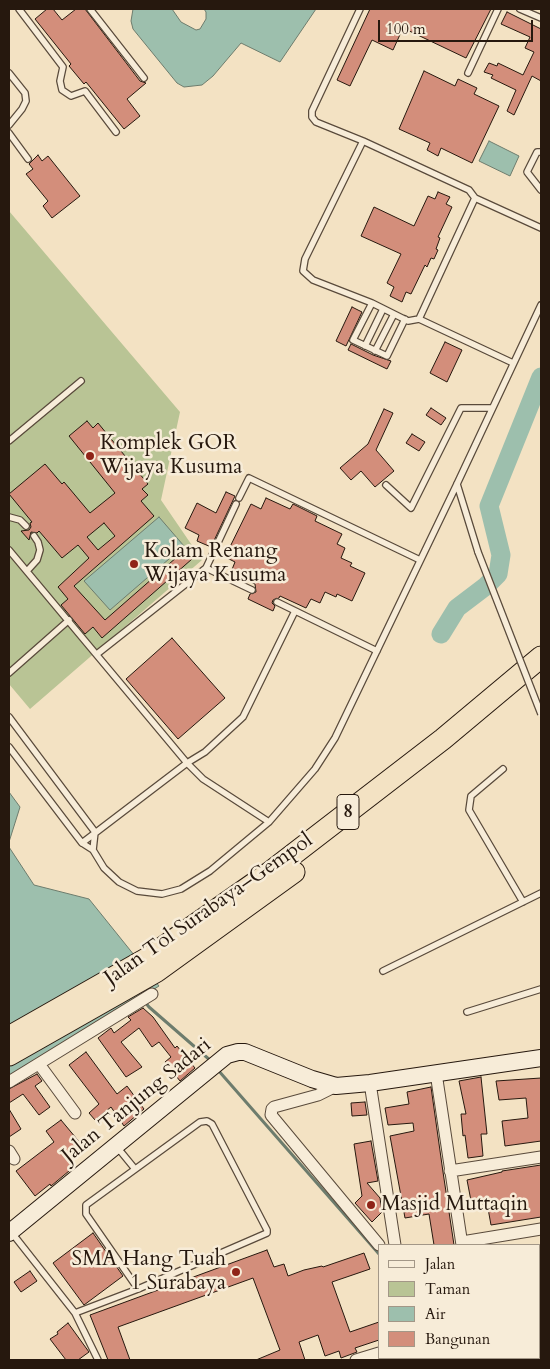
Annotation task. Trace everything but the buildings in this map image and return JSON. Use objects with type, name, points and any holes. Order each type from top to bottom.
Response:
[{"type":"highway","name":"Jalan Tol Surabaya–Gempol","points":[[9,1038],[153,965],[443,739],[541,657]]},
{"type":"highway","name":"Jalan Tol Surabaya–Gempol","points":[[9,1055],[276,887],[541,676]]},
{"type":"street","points":[[9,1082],[147,997]]},
{"type":"street","name":"Jalan Tanjung Sadari","points":[[10,1232],[227,1055],[245,1052],[312,1080],[336,1086],[370,1083],[541,1058]]},
{"type":"street","points":[[39,1064],[75,1113]]},
{"type":"street","points":[[436,1073],[462,1244],[541,1229]]},
{"type":"street","points":[[370,1083],[395,1244]]},
{"type":"street","points":[[336,1086],[318,1095],[274,1106],[271,1115],[378,1244]]},
{"type":"street","points":[[450,1171],[541,1157]]},
{"type":"street","points":[[356,1360],[378,1353]]},
{"type":"lane","points":[[19,9],[63,67],[60,81],[62,90],[71,96],[85,91],[116,132]]},
{"type":"lane","points":[[90,9],[144,78]]},
{"type":"lane","points":[[360,9],[312,111],[312,117],[316,122],[469,190],[475,198],[541,228]]},
{"type":"lane","points":[[468,73],[498,9]]},
{"type":"lane","points":[[520,9],[541,18]]},
{"type":"lane","points":[[9,73],[25,93],[26,101],[22,109],[9,124]]},
{"type":"lane","points":[[9,132],[28,159]]},
{"type":"lane","points":[[364,142],[305,259],[303,271],[313,280],[408,321],[419,319],[513,364]]},
{"type":"lane","points":[[541,152],[537,152],[527,172],[541,190]]},
{"type":"lane","points":[[419,319],[475,198]]},
{"type":"lane","points":[[372,304],[353,340],[375,351],[387,356],[405,319]]},
{"type":"lane","points":[[9,747],[82,843],[93,850],[104,868],[119,882],[137,891],[162,894],[181,889],[210,871],[269,822],[315,769],[335,738],[541,305]]},
{"type":"lane","points":[[365,346],[383,309]]},
{"type":"lane","points":[[375,351],[394,314]]},
{"type":"lane","points":[[532,324],[541,320]]},
{"type":"lane","points":[[9,441],[81,381]]},
{"type":"lane","points":[[386,486],[411,508],[462,408],[492,408]]},
{"type":"lane","points":[[97,654],[206,568],[249,478],[420,560]]},
{"type":"lane","points":[[457,484],[478,552],[541,714]]},
{"type":"lane","points":[[9,518],[20,520],[26,526]]},
{"type":"lane","points":[[27,571],[37,560],[40,550],[34,536]]},
{"type":"lane","points":[[9,550],[187,763],[203,779],[269,822]]},
{"type":"lane","points":[[206,568],[252,590]]},
{"type":"lane","points":[[277,602],[377,651]]},
{"type":"lane","points":[[82,843],[187,763],[205,752],[243,717],[295,612]]},
{"type":"lane","points":[[9,673],[69,620]]},
{"type":"lane","points":[[9,717],[95,832],[93,850]]},
{"type":"lane","points":[[503,769],[471,796],[469,810],[523,902]]},
{"type":"lane","points":[[383,971],[541,893]]},
{"type":"lane","points":[[467,1012],[541,989]]},
{"type":"lane","points":[[75,1314],[138,1289],[265,1235],[267,1230],[212,1124],[207,1121],[200,1122],[86,1205],[86,1214],[138,1289]]},
{"type":"lane","points":[[116,1145],[135,1169]]},
{"type":"lane","points":[[10,1232],[75,1314],[98,1360]]},
{"type":"green space","name":"Komplek GOR Wijaya Kusuma","points":[[9,211],[180,412],[161,500],[202,560],[30,709],[9,684]]},
{"type":"water","points":[[133,9],[172,9],[181,22],[196,30],[200,29],[206,19],[204,9],[316,9],[280,62],[241,43],[213,76],[202,85],[184,87],[177,83],[133,29],[131,21]]},
{"type":"water","points":[[489,141],[519,156],[510,176],[479,161]]},
{"type":"water","name":"Kolam Renang Wijaya Kusuma","points":[[159,517],[184,546],[110,610],[84,581]]},
{"type":"water","points":[[9,792],[20,807],[9,842]]},
{"type":"water","points":[[9,847],[34,885],[89,899],[159,986],[9,1080]]},
{"type":"waterway","points":[[441,634],[457,608],[486,586],[498,574],[501,555],[489,506],[541,377]]},
{"type":"waterway","points":[[145,1002],[211,1061]]},
{"type":"waterway","points":[[218,1070],[378,1253]]},
{"type":"place","name":"Komplek GOR Wijaya Kusuma","points":[[90,456]]},
{"type":"place","name":"Kolam Renang Wijaya Kusuma","points":[[134,564]]},
{"type":"place","name":"Masjid Muttaqin","points":[[371,1205]]},
{"type":"place","name":"SMA Hang Tuah 1 Surabaya","points":[[236,1272]]}]
